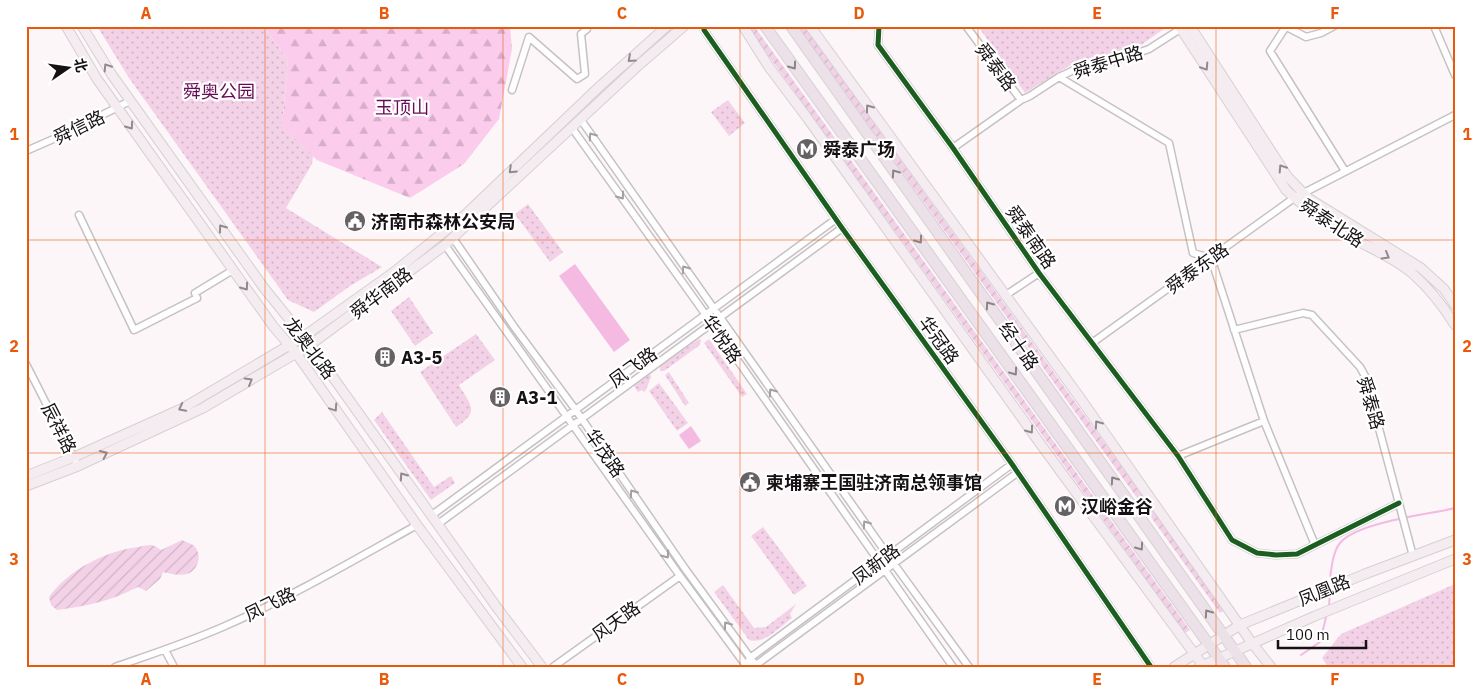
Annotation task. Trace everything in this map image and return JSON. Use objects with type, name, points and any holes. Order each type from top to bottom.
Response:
[{"type":"highway","name":"经十路","points":[[765,26],[1218,658]]},
{"type":"highway","name":"经十路","points":[[791,26],[1246,667]]},
{"type":"highway","points":[[1218,658],[1225,667]]},
{"type":"main road","name":"龙奥北路","points":[[66,26],[87,65],[117,108],[522,667]]},
{"type":"main road","name":"龙奥北路","points":[[82,26],[107,68],[264,288],[310,345],[542,667]]},
{"type":"main road","name":"舜华南路","points":[[26,486],[183,408],[304,337],[394,272],[466,214],[593,93],[667,26]]},
{"type":"main road","name":"舜华南路","points":[[26,476],[76,461],[203,408],[310,345],[445,245],[640,64],[684,26]]},
{"type":"main road","points":[[743,26],[769,67],[1202,666]]},
{"type":"main road","name":"经十路","points":[[810,26],[1078,395],[1252,643]]},
{"type":"main road","points":[[1184,27],[1287,176],[1303,193],[1421,268],[1444,289],[1455,305]]},
{"type":"main road","name":"舜泰北路","points":[[1184,27],[1286,190],[1303,207],[1352,238],[1391,258],[1413,274],[1429,290],[1455,324]]},
{"type":"main road","name":"凤凰路","points":[[1174,667],[1223,634],[1240,625],[1316,593],[1455,540]]},
{"type":"main road","name":"凤凰路","points":[[1202,666],[1234,650],[1338,606],[1455,559]]},
{"type":"main road","points":[[1252,643],[1271,667]]},
{"type":"street","name":"舜泰南路","points":[[879,26],[878,45],[953,148],[1040,274],[1178,456],[1232,540],[1256,553],[1276,555],[1297,554],[1399,503]]},
{"type":"street","name":"舜泰路","points":[[966,26],[1021,100],[1030,96]]},
{"type":"street","points":[[1334,26],[1321,33],[1306,37],[1285,27],[1270,51],[1345,171]]},
{"type":"street","points":[[1434,26],[1455,75]]},
{"type":"street","name":"舜泰中路","points":[[1030,96],[1059,77],[1074,70],[1102,65],[1149,49],[1184,27]]},
{"type":"street","points":[[512,90],[529,37],[577,79],[585,74],[581,34],[587,29]]},
{"type":"street","name":"华冠路","points":[[704,30],[842,228],[1012,464],[1151,667]]},
{"type":"street","points":[[1059,77],[1169,144],[1193,253],[1211,258],[1264,421],[1315,545]]},
{"type":"street","points":[[953,148],[1021,100]]},
{"type":"street","name":"舜信路","points":[[26,150],[130,101]]},
{"type":"street","name":"舜泰东路","points":[[1092,343],[1294,198],[1455,115]]},
{"type":"street","points":[[581,120],[719,318],[969,667]]},
{"type":"street","name":"华悦路","points":[[572,128],[953,667]]},
{"type":"street","points":[[79,215],[134,330],[197,298],[195,293],[233,270]]},
{"type":"street","name":"凤飞路","points":[[432,515],[836,219]]},
{"type":"street","name":"凤飞路","points":[[438,524],[842,228]]},
{"type":"street","name":"华茂路","points":[[453,238],[515,328],[575,409],[686,570],[756,666]]},
{"type":"street","name":"华茂路","points":[[445,245],[746,666]]},
{"type":"street","points":[[1006,295],[1040,274]]},
{"type":"street","name":"舜泰路","points":[[1234,330],[1303,313],[1312,315],[1360,367],[1365,376],[1413,556]]},
{"type":"street","name":"辰祥路","points":[[26,364],[76,461]]},
{"type":"street","points":[[1178,456],[1264,421]]},
{"type":"street","name":"凤新路","points":[[746,666],[750,658],[1012,464]]},
{"type":"street","name":"凤新路","points":[[756,666],[1017,472]]},
{"type":"street","name":"凤飞路","points":[[115,667],[166,650],[225,626],[298,590],[417,524]]},
{"type":"street","name":"风天路","points":[[552,667],[680,576]]},
{"type":"street","points":[[166,650],[174,667]]},
{"type":"street","points":[[746,666],[756,666]]},
{"type":"green space","name":"舜奥公园","points":[[97,26],[263,26],[288,60],[282,128],[313,156],[312,164],[286,208],[382,267],[350,286],[314,312],[288,300],[129,78]]},
{"type":"green space","name":"玉顶山","points":[[263,26],[510,26],[512,49],[499,119],[464,164],[410,198],[317,160],[282,128],[288,60]]},
{"type":"green space","points":[[747,26],[754,26],[1190,630],[1185,633]]},
{"type":"green space","points":[[797,26],[804,26],[1225,610],[1220,613]]},
{"type":"green space","points":[[978,26],[1168,26],[1131,52],[1072,64],[1025,93]]},
{"type":"green space","points":[[728,100],[745,123],[729,136],[711,112]]},
{"type":"green space","points":[[528,204],[563,252],[550,262],[515,214]]},
{"type":"green space","points":[[409,297],[433,333],[415,346],[391,311]]},
{"type":"green space","points":[[476,334],[495,360],[459,385],[469,403],[471,412],[469,417],[456,427],[420,372]]},
{"type":"green space","points":[[699,339],[701,340],[700,345],[664,371],[660,371],[660,366]]},
{"type":"green space","points":[[709,339],[747,394],[742,397],[704,343]]},
{"type":"green space","points":[[669,372],[689,403],[685,406],[665,375]]},
{"type":"green space","points":[[650,374],[651,377],[646,390],[638,392],[634,386]]},
{"type":"green space","points":[[659,383],[688,423],[677,431],[649,391]]},
{"type":"green space","points":[[382,412],[434,487],[451,476],[455,483],[431,500],[374,420]]},
{"type":"green space","points":[[763,527],[807,586],[794,595],[751,536]]},
{"type":"green space","points":[[182,540],[196,548],[199,557],[197,565],[187,574],[178,575],[163,572],[160,579],[146,591],[138,587],[118,596],[89,605],[57,610],[51,605],[49,597],[66,579],[88,563],[126,549],[151,545],[161,550]]},
{"type":"green space","points":[[1455,584],[1455,667],[1328,667],[1322,658],[1341,634]]},
{"type":"green space","points":[[723,585],[754,628],[766,627],[796,604],[790,614],[792,618],[766,638],[755,641],[749,640],[714,592]]},
{"type":"shaded area","points":[[575,264],[630,340],[614,352],[559,276]]},
{"type":"shaded area","points":[[691,426],[701,441],[689,449],[679,435]]},
{"type":"waterway","points":[[1330,584],[1335,551],[1340,543],[1349,536],[1361,530],[1393,520],[1455,508]]},
{"type":"waterway","points":[[1329,606],[1330,591]]},
{"type":"waterway","points":[[1301,655],[1320,642],[1327,613]]},
{"type":"cycle path","points":[[879,26],[878,45],[953,148],[1039,273],[1178,456],[1232,540],[1257,553],[1276,555],[1297,554],[1399,503]]},
{"type":"cycle path","points":[[704,30],[842,228],[1012,464],[1151,667]]},
{"type":"place","name":"舜泰广场","points":[[807,149]]},
{"type":"place","name":"济南市森林公安局","points":[[355,221]]},
{"type":"place","name":"A3-5","points":[[385,357]]},
{"type":"place","name":"A3-1","points":[[500,397]]},
{"type":"place","name":"柬埔寨王国驻济南总领事馆","points":[[750,482]]},
{"type":"place","name":"汉峪金谷","points":[[1065,506]]}]
